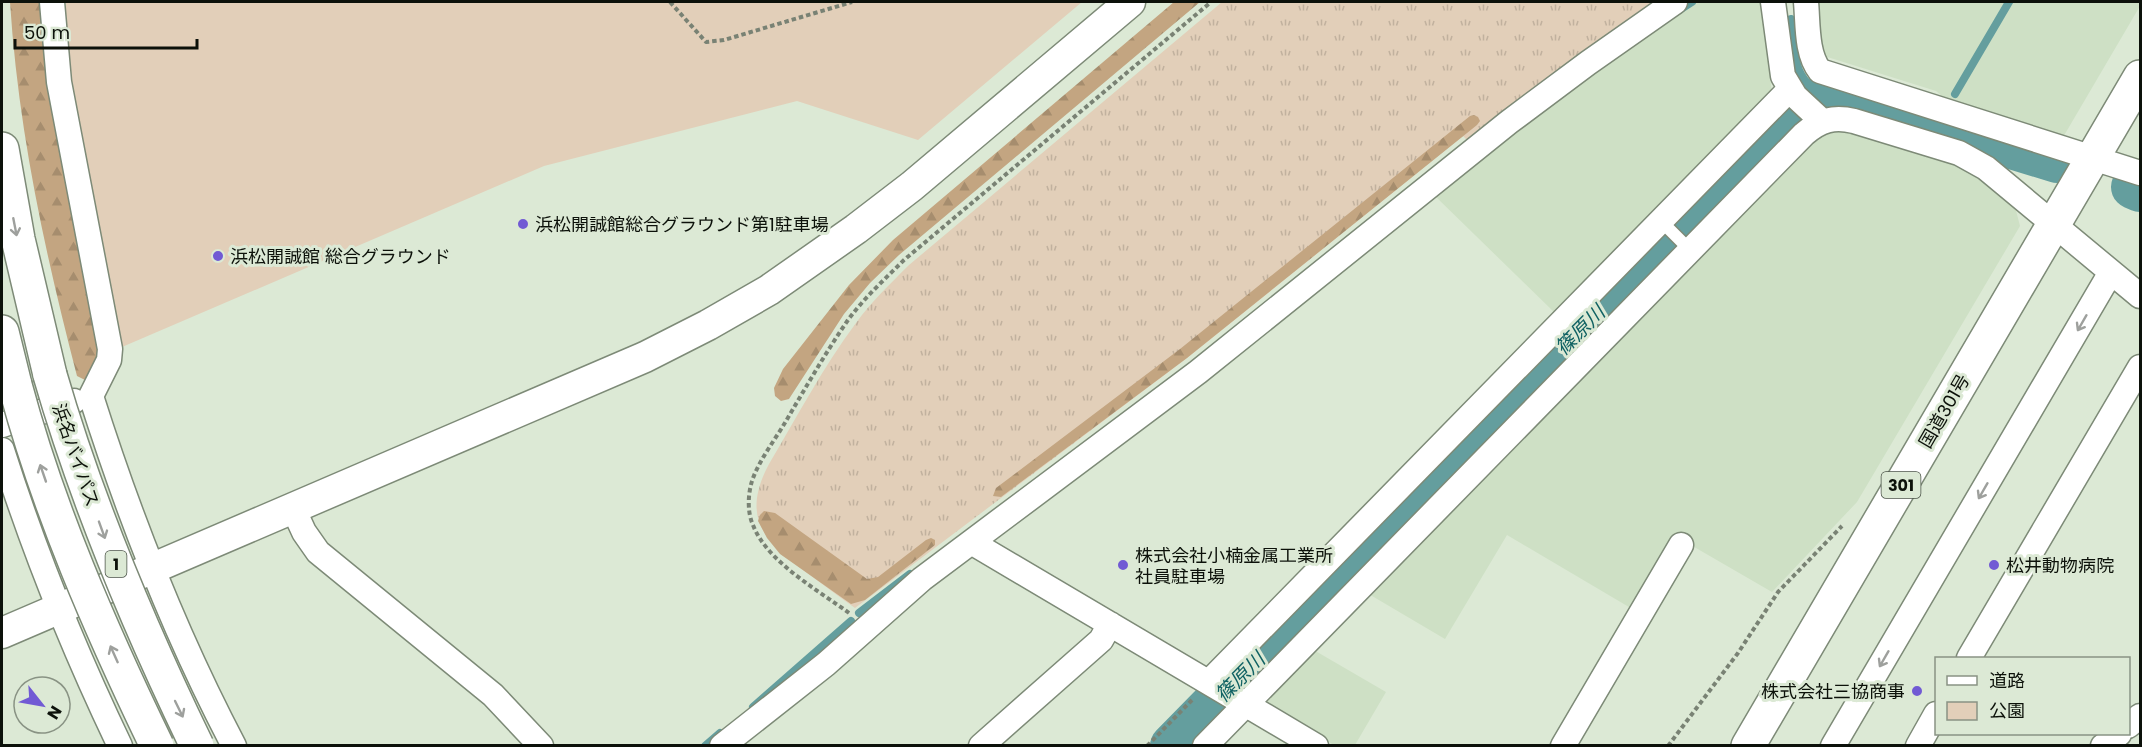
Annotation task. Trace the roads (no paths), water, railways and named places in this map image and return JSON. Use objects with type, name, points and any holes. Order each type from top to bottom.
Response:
[{"type":"highway","name":"国道301号","points":[[1748,746],[2140,77]]},
{"type":"highway","name":"浜名バイパス","points":[[2,149],[18,239],[50,375],[77,459],[142,628],[197,746]]},
{"type":"highway","name":"浜名バイパス","points":[[2,332],[15,385],[42,471],[70,547],[100,622],[157,746]]},
{"type":"street","points":[[2,424],[90,396],[109,360],[110,338],[59,82],[52,2]]},
{"type":"street","points":[[2,633],[645,357],[708,325],[769,290],[884,208],[1130,2]]},
{"type":"street","points":[[722,746],[826,664],[922,579],[1198,372],[1517,116],[1587,63],[1675,2]]},
{"type":"street","points":[[1773,2],[1783,76],[1804,104],[1832,118],[1848,119],[1973,159],[2140,296]]},
{"type":"street","points":[[1806,2],[1812,55],[1814,64],[1820,71],[2140,172]]},
{"type":"street","points":[[1211,684],[1663,223],[1804,104]]},
{"type":"street","points":[[1205,746],[1241,701],[1686,246],[1804,134],[1804,104]]},
{"type":"street","points":[[1833,746],[2111,272]]},
{"type":"street","points":[[1970,657],[2140,367]]},
{"type":"street","points":[[90,396],[152,568],[195,666],[234,746]]},
{"type":"street","points":[[2,450],[59,608],[120,746]]},
{"type":"street","points":[[293,508],[304,532],[318,552],[493,694],[541,746]]},
{"type":"street","points":[[973,541],[976,545],[1316,746]]},
{"type":"street","points":[[1563,746],[1681,545]]},
{"type":"street","points":[[981,746],[1101,640],[1110,624]]},
{"type":"street","points":[[1918,746],[1935,716]]},
{"type":"street","points":[[2103,746],[2118,735]]},
{"type":"lane","points":[[1663,223],[1686,246]]},
{"type":"waterway","points":[[1678,11],[1692,2]]},
{"type":"waterway","points":[[1955,94],[2009,2]]},
{"type":"waterway","points":[[1791,19],[1795,55],[1801,75],[1817,90],[1829,96]]},
{"type":"waterway","name":"篠原川","points":[[1172,746],[1788,117],[1801,107],[1829,97],[1845,96],[2057,161]]},
{"type":"waterway","name":"篠原川","points":[[2133,187],[2140,190]]},
{"type":"waterway","points":[[859,613],[910,574]]},
{"type":"waterway","points":[[753,707],[851,621]]},
{"type":"waterway","points":[[705,746],[720,733]]},
{"type":"place","name":"浜松開誠館総合グラウンド第1駐車場","points":[[523,224]]},
{"type":"place","name":"浜松開誠館 総合グラウンド","points":[[218,256]]},
{"type":"place","name":"株式会社小楠金属工業所 社員駐車場","points":[[1123,565]]},
{"type":"place","name":"松井動物病院","points":[[1994,565]]},
{"type":"place","name":"株式会社三協商事","points":[[1917,691]]}]
